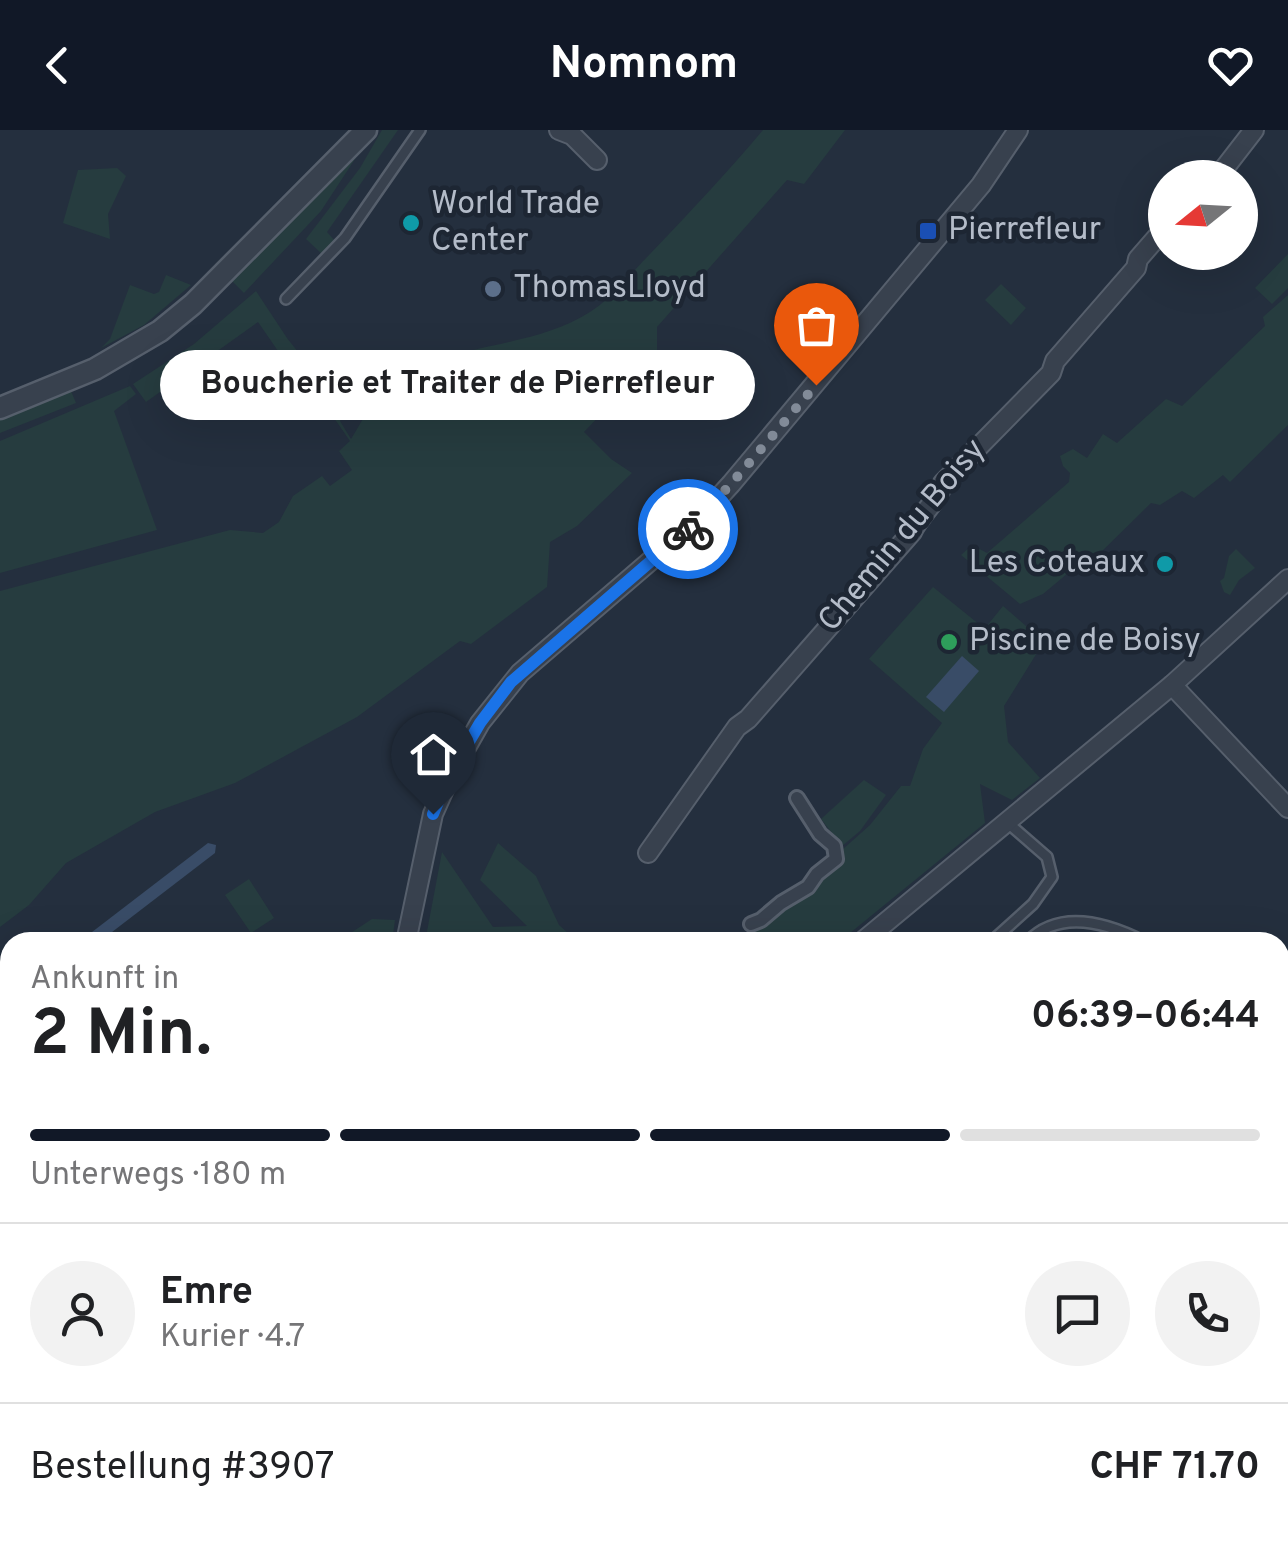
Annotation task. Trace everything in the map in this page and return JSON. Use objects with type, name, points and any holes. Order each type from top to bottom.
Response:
[{"type":"street","points":[[318,176],[344,130]]},
{"type":"street","points":[[0,408],[95,369],[160,331],[193,304],[366,130]]},
{"type":"street","points":[[408,932],[433,814],[450,774],[480,723],[511,682],[698,520],[840,358],[982,185],[1018,130]]},
{"type":"street","points":[[1229,160],[1254,130]]},
{"type":"street","points":[[566,133],[597,160]]},
{"type":"street","name":"Chemin du Boisy","points":[[648,853],[737,726],[748,719],[912,532],[943,483],[1051,373],[1055,362],[1136,268],[1148,248]]},
{"type":"street","points":[[874,932],[1172,686],[1288,578]]},
{"type":"street","points":[[1172,686],[1288,808]]},
{"type":"street","points":[[750,924],[808,888],[836,858],[834,846],[820,834],[797,798]]},
{"type":"lane","points":[[286,298],[345,238],[420,130]]},
{"type":"lane","points":[[1002,932],[1034,904],[1052,876],[1047,858],[1008,822]]},
{"type":"lane","points":[[1039,932],[1084,920],[1114,932]]},
{"type":"green space","points":[[374,130],[321,211],[244,293],[232,281]]},
{"type":"green space","points":[[382,130],[398,130],[327,232],[335,241],[322,254],[306,239],[360,168]]},
{"type":"green space","points":[[763,130],[845,130],[804,184],[787,180],[657,327],[657,356],[584,432],[632,473],[577,526],[550,542],[547,587],[471,644],[460,641],[357,717],[235,783],[155,812],[66,863],[29,905],[0,927],[0,591],[230,530],[263,533],[279,522],[293,496],[322,476],[330,486],[352,470],[339,451],[350,441],[320,393],[305,372],[296,377],[258,322],[146,402],[133,384],[194,344],[256,291],[346,413],[340,421],[351,439],[380,394],[408,373],[432,362],[566,325],[599,306]]},
{"type":"green space","points":[[117,168],[126,176],[108,214],[110,239],[63,223],[78,170]]},
{"type":"green space","points":[[1288,254],[1288,288],[1272,304],[1255,288]]},
{"type":"green space","points":[[166,275],[191,285],[144,325],[101,348],[110,339],[130,285],[154,294],[159,292]]},
{"type":"green space","points":[[1001,284],[1026,308],[1011,325],[985,300]]},
{"type":"green space","points":[[1288,295],[1288,425],[1230,482],[1223,475],[1194,498],[1182,491],[1160,505],[1151,503],[1091,562],[1080,563],[1043,594],[1020,604],[961,555],[972,545],[987,553],[1069,482],[1070,473],[1060,456],[1073,449],[1087,458],[1103,434],[1117,443],[1166,399],[1182,406],[1265,326],[1263,317]]},
{"type":"green space","points":[[130,386],[136,394],[114,411],[157,530],[0,573],[0,441]]},
{"type":"green space","points":[[71,391],[76,403],[0,433],[0,419]]},
{"type":"green space","points":[[1236,549],[1255,568],[1239,580],[1230,595],[1224,592],[1220,581],[1229,556]]},
{"type":"green space","points":[[933,587],[980,625],[986,627],[1003,606],[1026,626],[1048,635],[1004,706],[1008,742],[1040,778],[1012,800],[980,784],[985,823],[851,932],[749,932],[790,898],[819,886],[824,866],[870,825],[901,786],[910,786],[923,749],[942,723],[869,659]]},
{"type":"green space","points":[[864,780],[886,795],[860,831],[842,846],[821,819]]},
{"type":"green space","points":[[498,843],[536,876],[559,925],[567,932],[427,932],[442,852],[493,927],[527,926],[480,880]]},
{"type":"green space","points":[[249,879],[274,918],[250,932],[225,895]]},
{"type":"green space","points":[[372,919],[395,920],[393,932],[352,932]]},
{"type":"water","points":[[962,656],[979,671],[944,712],[926,697]]},
{"type":"water","points":[[208,843],[216,845],[215,853],[112,932],[92,932]]},
{"type":"way so far","points":[[688,529],[816,385]]},
{"type":"place","name":"World Trade Center","points":[[411,223]]},
{"type":"place","name":"Pierrefleur","points":[[928,231]]},
{"type":"place","name":"ThomasLloyd","points":[[493,289]]},
{"type":"place","name":"Boucherie et Traiter de Pierrefleur","points":[[816,385]]},
{"type":"place","name":"Les Coteaux","points":[[1165,564]]},
{"type":"place","name":"Piscine de Boisy","points":[[949,642]]},
{"type":"route","points":[[433,814],[450,774],[480,723],[511,682],[688,529]]}]
